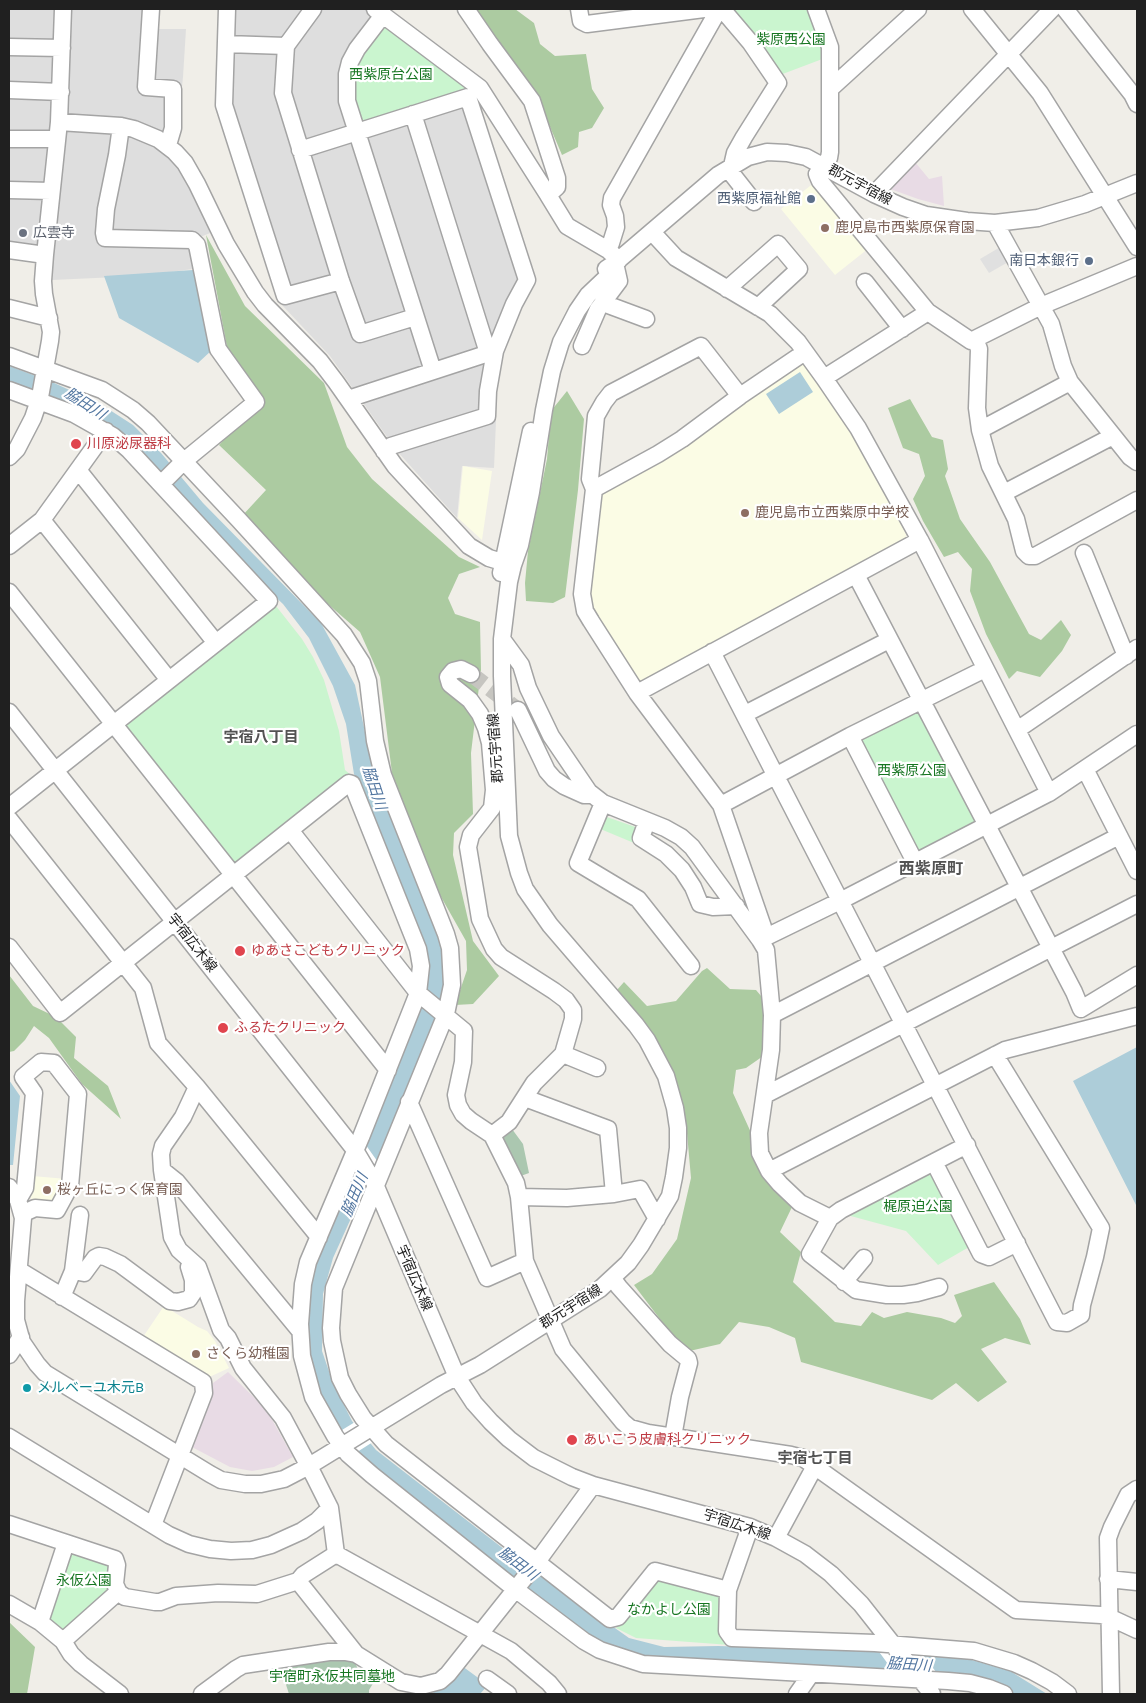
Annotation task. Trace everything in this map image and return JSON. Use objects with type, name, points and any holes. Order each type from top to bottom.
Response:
[{"type":"street","points":[[9,457],[17,449],[29,428],[39,399],[50,341],[49,318],[44,294],[45,255],[59,122],[63,9]]},
{"type":"street","points":[[150,9],[146,86],[173,89],[173,128],[168,145]]},
{"type":"street","points":[[227,9],[224,105],[285,296],[340,280]]},
{"type":"street","points":[[313,9],[286,46],[283,93],[340,280],[360,334],[415,317]]},
{"type":"street","points":[[466,9],[532,101],[557,178],[557,187],[548,195]]},
{"type":"street","points":[[579,9],[581,21],[587,24],[704,9]]},
{"type":"street","points":[[582,346],[588,328],[619,281],[611,243],[616,227],[616,216],[611,204],[612,198],[720,9],[750,42],[778,83],[744,137],[730,167],[754,202]]},
{"type":"street","points":[[816,9],[830,47],[830,152],[829,158],[817,174],[820,181],[928,312],[971,341],[1041,306],[1137,266]]},
{"type":"street","points":[[830,89],[918,9]]},
{"type":"street","points":[[972,9],[1040,93],[1137,247]]},
{"type":"street","points":[[874,194],[1052,9]]},
{"type":"street","points":[[1065,9],[1137,102]]},
{"type":"street","points":[[433,371],[347,101],[347,74],[350,62],[379,12],[480,88],[567,226],[614,258]]},
{"type":"street","points":[[226,44],[286,46]]},
{"type":"street","points":[[9,47],[62,48]]},
{"type":"street","points":[[9,90],[61,92]]},
{"type":"street","points":[[300,150],[468,97],[527,280],[492,352],[487,416],[391,446],[384,451]]},
{"type":"street","points":[[413,114],[492,352]]},
{"type":"street","points":[[59,122],[120,126],[146,133],[168,145],[185,163],[226,244],[256,292],[266,305],[320,361],[384,451],[411,484],[469,546],[489,558],[508,564]]},
{"type":"street","points":[[120,126],[117,155],[106,209],[105,238],[192,240],[198,245],[218,349],[256,402],[182,463],[162,482]]},
{"type":"street","points":[[9,139],[57,140]]},
{"type":"street","name":"郡元宇宿線","points":[[16,1200],[35,1208],[57,1210],[70,1186],[78,1094],[54,1063],[41,1062],[23,1077],[34,1093],[25,1188],[16,1200],[19,1270],[16,1320],[27,1351],[46,1373],[180,1456],[221,1480],[245,1484],[262,1484],[284,1479],[309,1466],[369,1428],[480,1365],[600,1289],[613,1278],[633,1257],[659,1215],[669,1162],[670,1134],[662,1092],[643,1049],[529,913],[508,869],[493,633],[497,591],[508,564],[520,545],[531,492],[544,410],[552,371],[561,342],[577,311],[588,296],[607,277],[614,258],[652,232],[730,167],[748,157],[768,152],[787,152],[806,157],[874,194],[926,215],[995,223],[1038,218],[1105,196],[1137,183]]},
{"type":"street","points":[[9,190],[52,191]]},
{"type":"street","points":[[995,223],[1051,324],[1070,382],[1136,466]]},
{"type":"street","points":[[652,232],[676,258],[770,314],[805,352],[824,378],[858,428],[920,540],[1049,793]]},
{"type":"street","points":[[727,289],[778,244],[799,269],[758,307]]},
{"type":"street","points":[[9,250],[45,255]]},
{"type":"street","points":[[865,282],[902,329]]},
{"type":"street","points":[[603,303],[646,319]]},
{"type":"street","points":[[9,308],[49,318]]},
{"type":"street","points":[[824,378],[928,312]]},
{"type":"street","points":[[976,339],[979,349],[977,408],[980,430],[990,466],[1016,519],[1024,551],[1029,556],[1035,556],[1137,500]]},
{"type":"street","points":[[740,396],[701,346],[611,393],[596,416],[590,479],[594,489],[583,600],[585,611],[637,692],[721,805],[763,927],[760,940]]},
{"type":"street","points":[[348,399],[492,352]]},
{"type":"street","points":[[594,489],[682,439],[740,396],[805,352]]},
{"type":"street","points":[[9,356],[82,382],[116,399],[148,423],[182,463],[344,635],[362,663],[368,681],[375,741],[383,776],[446,934],[450,948],[452,985],[409,1102],[337,1276],[334,1288],[331,1328],[340,1378],[348,1394],[369,1428],[386,1444],[536,1564],[610,1619],[618,1617],[655,1571],[728,1590]]},
{"type":"street","points":[[980,430],[1070,382]]},
{"type":"street","points":[[9,390],[39,399],[74,414],[106,431],[162,482],[269,601],[9,807]]},
{"type":"street","points":[[9,546],[42,520],[106,431]]},
{"type":"street","points":[[1004,493],[1113,436]]},
{"type":"street","points":[[78,470],[216,643]]},
{"type":"street","points":[[42,520],[169,680]]},
{"type":"street","points":[[637,692],[920,540]]},
{"type":"street","points":[[1017,730],[1132,652],[1084,553]]},
{"type":"street","name":"郡元宇宿線","points":[[498,702],[502,676],[502,639],[508,564]]},
{"type":"street","points":[[856,575],[1081,1009],[1137,975]]},
{"type":"street","points":[[9,592],[388,1070]]},
{"type":"street","points":[[502,639],[521,665],[528,688],[551,736],[589,792],[598,799]]},
{"type":"street","points":[[745,714],[889,640]]},
{"type":"street","points":[[712,652],[1057,1322],[1067,1323],[1081,1315],[1101,1228],[994,1055]]},
{"type":"street","points":[[471,674],[461,669],[453,671],[448,677],[450,684],[470,700],[480,714],[490,743],[494,790],[492,808],[471,835],[468,847],[480,919],[494,949],[501,957],[554,991],[566,1000],[573,1010],[573,1019],[563,1054],[534,1083],[509,1122],[492,1135]]},
{"type":"street","points":[[721,805],[850,736],[985,669]]},
{"type":"street","points":[[502,676],[513,675],[520,678],[528,688]]},
{"type":"street","points":[[518,710],[547,771],[554,779],[564,786],[665,828],[680,837],[692,847],[716,877],[760,940],[766,950],[772,1014],[771,1050],[759,1133],[760,1153],[769,1171],[800,1203],[830,1218]]},
{"type":"street","name":"宇宿広木線","points":[[9,712],[356,1152],[375,1183],[457,1377],[474,1403],[509,1439],[534,1458],[552,1468],[593,1485],[750,1527],[776,1538],[804,1554],[831,1574],[861,1604],[932,1694]]},
{"type":"street","points":[[760,940],[840,901],[1049,793],[1137,734]]},
{"type":"street","points":[[850,736],[915,862]]},
{"type":"street","points":[[1085,769],[1137,871]]},
{"type":"street","points":[[9,948],[60,1012],[348,783],[352,784],[418,949],[421,966],[419,994],[356,1152],[318,1236],[302,1284],[300,1330],[302,1356],[313,1397],[325,1420],[357,1463],[584,1640],[600,1650],[643,1664],[810,1674],[919,1678],[970,1683],[1004,1694]]},
{"type":"street","points":[[598,799],[578,863],[638,899],[691,966]]},
{"type":"street","points":[[9,819],[144,988],[158,1043],[318,1236]]},
{"type":"street","points":[[647,821],[641,838],[666,854],[682,870],[700,904],[713,907],[736,906]]},
{"type":"street","points":[[290,830],[419,994],[464,1031],[463,1062],[456,1095],[458,1105],[463,1114],[492,1135],[516,1183],[525,1261],[564,1349],[623,1422],[630,1428],[639,1431],[803,1458],[1016,1610],[1109,1617],[1137,1630]]},
{"type":"street","points":[[772,1014],[1119,836]]},
{"type":"street","points":[[765,1095],[1137,904]]},
{"type":"street","points":[[769,1171],[1005,1050],[1137,1016]]},
{"type":"street","points":[[563,1054],[597,1068]]},
{"type":"street","points":[[196,1087],[183,1117],[163,1146],[161,1154],[172,1237],[179,1250],[198,1267],[221,1330],[228,1338],[243,1368],[277,1409],[309,1466],[330,1508],[336,1554]]},
{"type":"street","points":[[525,1098],[608,1129],[614,1194]]},
{"type":"street","points":[[409,1102],[487,1278],[525,1261]]},
{"type":"street","points":[[939,1287],[917,1293],[887,1295],[856,1290],[810,1254],[830,1218],[841,1210],[967,1146]]},
{"type":"street","points":[[934,1162],[981,1254],[989,1258],[1017,1243]]},
{"type":"street","points":[[162,1170],[177,1182],[300,1330]]},
{"type":"street","points":[[519,1197],[567,1198],[614,1194],[640,1188],[659,1215]]},
{"type":"street","points":[[62,1296],[73,1271],[80,1215]]},
{"type":"street","points":[[73,1271],[84,1273],[95,1258],[99,1256],[105,1257],[120,1264],[170,1301],[178,1302],[190,1298],[193,1293],[193,1280],[185,1256]]},
{"type":"street","points":[[844,1282],[864,1258]]},
{"type":"street","points":[[19,1270],[203,1382],[204,1393],[153,1525]]},
{"type":"street","points":[[613,1278],[670,1344],[688,1359],[689,1363],[674,1437]]},
{"type":"street","points":[[9,1356],[21,1337]]},
{"type":"street","points":[[9,1437],[168,1535],[189,1544],[210,1549],[252,1550],[271,1545],[302,1531],[317,1521],[330,1508]]},
{"type":"street","points":[[776,1538],[815,1466]]},
{"type":"street","points":[[298,1581],[356,1654],[401,1682],[421,1686],[431,1684],[440,1681],[448,1674],[536,1564],[593,1485]]},
{"type":"street","points":[[1111,1694],[1108,1538],[1128,1495],[1137,1489]]},
{"type":"street","points":[[9,1524],[115,1559],[117,1565],[115,1584],[118,1592],[130,1598],[160,1602],[176,1596],[218,1593],[257,1594],[298,1581],[303,1575],[336,1554]]},
{"type":"street","points":[[750,1527],[728,1590],[727,1631],[732,1638],[956,1649],[994,1656],[1032,1671],[1068,1694]]},
{"type":"street","points":[[40,1622],[66,1542]]},
{"type":"street","points":[[336,1554],[511,1651],[548,1682],[558,1694]]},
{"type":"street","points":[[1108,1579],[1137,1582]]},
{"type":"street","points":[[63,1641],[118,1592]]},
{"type":"street","points":[[9,1604],[40,1622],[63,1641],[71,1654],[81,1664],[120,1694]]},
{"type":"street","points":[[202,1694],[236,1668],[243,1665],[329,1652],[356,1654]]},
{"type":"street","points":[[797,1694],[810,1674]]},
{"type":"street","points":[[487,1679],[508,1694]]},
{"type":"shaded area","points":[[9,9],[159,9],[155,29],[186,29],[177,137],[185,175],[213,232],[200,237],[196,265],[193,269],[139,276],[52,280],[54,253],[9,246]]},
{"type":"shaded area","points":[[232,9],[307,9],[283,40],[234,40]]},
{"type":"shaded area","points":[[318,9],[368,9],[463,104],[522,279],[484,409],[496,421],[494,468],[462,466],[457,518],[397,451],[330,356],[282,305],[286,288],[229,103],[231,52],[276,51]]},
{"type":"shaded area","points":[[915,162],[929,179],[942,176],[944,206],[885,187]]},
{"type":"shaded area","name":"鹿児島市西紫原保育園","points":[[815,182],[869,248],[835,275],[781,209]]},
{"type":"shaded area","points":[[1002,246],[1010,261],[989,273],[980,259]]},
{"type":"shaded area","name":"鹿児島市立西紫原中学校","points":[[802,362],[850,430],[906,534],[905,542],[643,684],[637,683],[590,610],[586,591],[599,492]]},
{"type":"shaded area","points":[[463,466],[492,471],[482,540],[458,518]]},
{"type":"shaded area","name":"桜ヶ丘にっく保育園","points":[[32,1176],[67,1179],[56,1207],[35,1205],[29,1195]]},
{"type":"shaded area","name":"さくら幼稚園","points":[[164,1306],[207,1331],[215,1341],[229,1368],[207,1378],[143,1337]]},
{"type":"shaded area","points":[[228,1372],[266,1409],[293,1457],[274,1467],[252,1471],[230,1467],[190,1446],[208,1404],[213,1383]]},
{"type":"green space","points":[[477,9],[515,9],[534,23],[540,44],[555,56],[586,54],[592,89],[604,108],[592,128],[579,132],[578,147],[562,155],[539,101],[491,37]]},
{"type":"green space","name":"紫原西公園","points":[[727,9],[812,9],[825,58],[780,75]]},
{"type":"green space","name":"西紫原台公園","points":[[387,24],[474,89],[364,124],[359,122],[350,91],[359,54]]},
{"type":"green space","points":[[206,235],[245,306],[324,383],[347,447],[372,479],[459,557],[480,567],[459,574],[448,598],[455,614],[480,622],[481,670],[471,753],[473,814],[454,833],[453,855],[473,941],[499,976],[473,1004],[455,1005],[467,970],[466,941],[436,888],[392,773],[380,677],[360,632],[313,591],[242,516],[266,490],[219,445],[254,407],[230,363]]},
{"type":"green space","points":[[567,391],[584,419],[578,490],[565,597],[553,603],[526,601],[525,583],[528,551],[547,459],[551,411]]},
{"type":"green space","points":[[910,399],[932,437],[943,440],[948,469],[945,476],[960,519],[990,562],[1029,634],[1041,640],[1061,620],[1071,635],[1062,651],[1040,677],[1017,671],[1009,679],[986,634],[970,591],[972,569],[958,552],[944,557],[923,521],[913,499],[925,476],[919,454],[903,448],[888,408]]},
{"type":"green space","points":[[276,606],[302,639],[324,680],[339,731],[345,770],[352,776],[238,865],[233,865],[126,730],[126,725]]},
{"type":"green space","name":"西紫原公園","points":[[920,709],[975,816],[974,822],[919,851],[914,849],[857,742],[862,736]]},
{"type":"green space","points":[[604,816],[641,829],[634,843],[598,828]]},
{"type":"green space","points":[[707,968],[730,989],[756,990],[767,1003],[766,1054],[746,1068],[736,1070],[733,1093],[753,1137],[765,1176],[792,1207],[780,1232],[801,1252],[793,1282],[835,1322],[861,1326],[872,1312],[884,1318],[907,1312],[941,1318],[955,1323],[962,1316],[954,1295],[994,1282],[1020,1319],[1031,1345],[1005,1338],[981,1349],[1007,1382],[978,1402],[956,1383],[932,1400],[801,1362],[795,1338],[769,1327],[739,1322],[720,1344],[685,1352],[634,1285],[652,1274],[677,1239],[691,1178],[686,1122],[665,1061],[617,990],[624,982],[647,1006],[676,1001],[702,971]]},
{"type":"green space","points":[[9,975],[33,1006],[56,1017],[76,1037],[74,1058],[108,1086],[121,1119],[82,1084],[49,1038],[34,1026],[25,1040],[14,1051],[9,1052]]},
{"type":"green space","points":[[512,1129],[523,1144],[529,1173],[518,1177],[498,1140]]},
{"type":"green space","name":"梶原迫公園","points":[[929,1171],[969,1247],[938,1265],[906,1231],[847,1215]]},
{"type":"green space","name":"永仮公園","points":[[71,1551],[109,1563],[109,1592],[63,1632],[48,1621]]},
{"type":"green space","name":"なかよし公園","points":[[654,1577],[720,1592],[730,1645],[636,1638],[616,1628]]},
{"type":"green space","points":[[9,1622],[35,1647],[27,1694],[9,1694]]},
{"type":"green space","name":"宇宿町永仮共同墓地","points":[[353,1659],[358,1669],[377,1677],[369,1690],[369,1694],[289,1694],[280,1666]]},
{"type":"water","points":[[193,270],[198,280],[212,350],[198,363],[119,318],[104,276]]},
{"type":"water","points":[[9,366],[52,382],[102,405],[133,425],[161,453],[203,503],[321,623],[355,685],[374,774],[420,889],[446,973],[444,994],[433,1025],[381,1152],[333,1258],[323,1294],[322,1351],[333,1383],[352,1421],[376,1450],[509,1553],[629,1638],[664,1647],[718,1646],[858,1650],[958,1656],[1010,1671],[1047,1694],[1014,1694],[1000,1687],[644,1663],[588,1639],[375,1473],[334,1429],[312,1380],[305,1286],[421,1009],[429,961],[417,926],[366,807],[354,774],[346,724],[333,686],[309,638],[283,604],[239,563],[122,434],[78,407],[9,385]]},
{"type":"water","points":[[800,372],[813,392],[779,414],[766,394]]},
{"type":"water","points":[[1137,1047],[1137,1204],[1136,1205],[1073,1081]]},
{"type":"water","points":[[9,1080],[20,1096],[13,1165],[9,1165]]},
{"type":"water","points":[[462,1666],[488,1685],[480,1694],[433,1694],[434,1690]]},
{"type":"pier","points":[[363,1141],[380,1165],[366,1197],[351,1170]]},
{"type":"pier","points":[[360,1419],[376,1440],[354,1454],[337,1433]]},
{"type":"pier","points":[[877,1649],[919,1650],[940,1677],[896,1675]]},
{"type":"waterway","name":"脇田川","points":[[416,887],[437,943],[438,972]]},
{"type":"tunnel","points":[[471,674],[518,710]]},
{"type":"place","name":"西紫原福祉館","points":[[811,199]]},
{"type":"place","name":"鹿児島市西紫原保育園","points":[[825,228]]},
{"type":"place","name":"広雲寺","points":[[23,233]]},
{"type":"place","name":"南日本銀行","points":[[1089,261]]},
{"type":"place","name":"川原泌尿器科","points":[[76,444]]},
{"type":"place","name":"鹿児島市立西紫原中学校","points":[[745,513]]},
{"type":"place","name":"ゆあさこどもクリニック","points":[[240,951]]},
{"type":"place","name":"ふるたクリニック","points":[[223,1028]]},
{"type":"place","name":"桜ヶ丘にっく保育園","points":[[47,1190]]},
{"type":"place","name":"さくら幼稚園","points":[[196,1354]]},
{"type":"place","name":"メルベーユ木元B","points":[[27,1388]]},
{"type":"place","name":"あいこう皮膚科クリニック","points":[[572,1440]]},
{"type":"district","name":"宇宿八丁目","points":[[261,738]]},
{"type":"district","name":"西紫原町","points":[[931,869]]},
{"type":"district","name":"宇宿七丁目","points":[[815,1459]]}]
